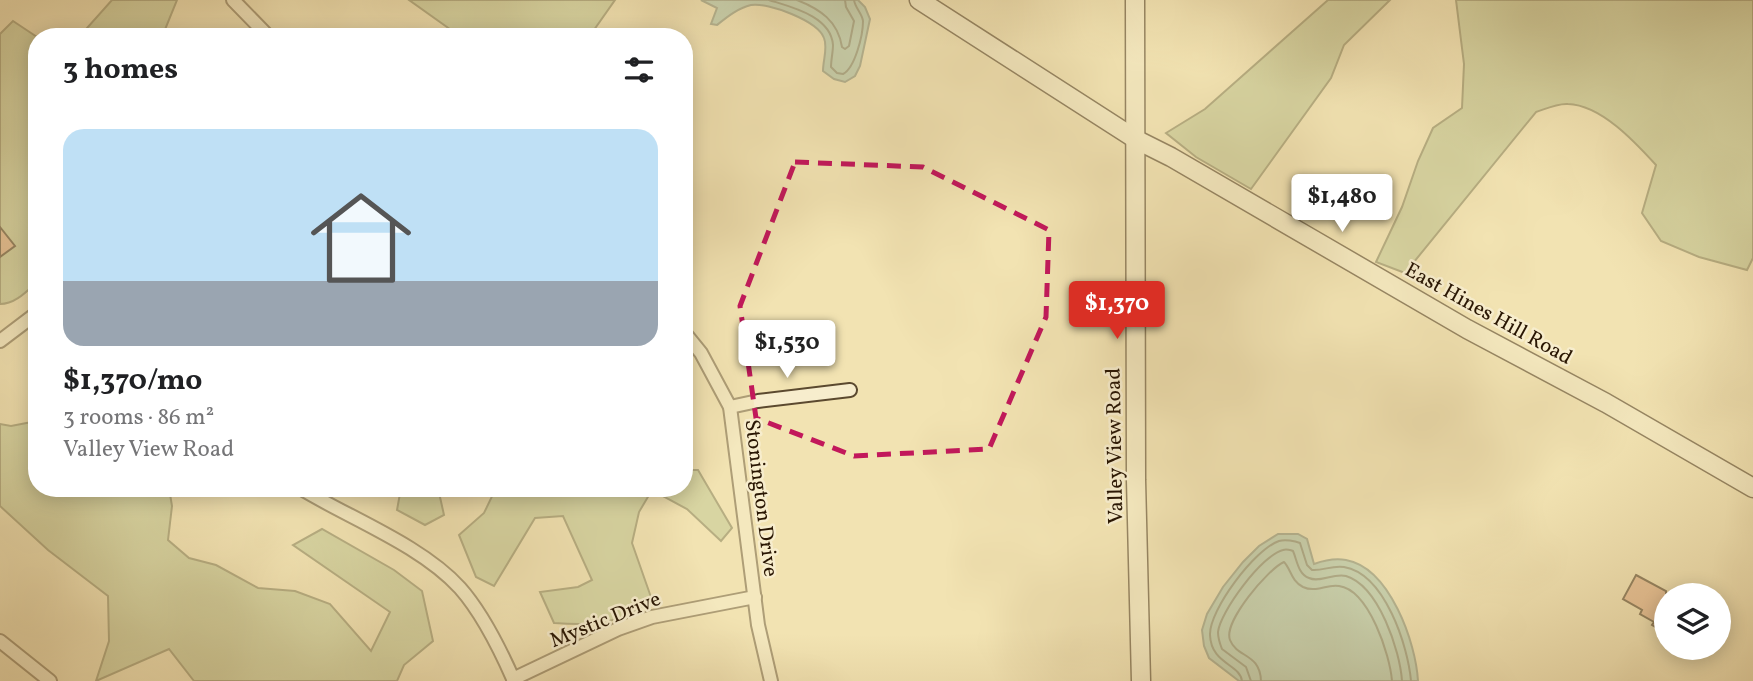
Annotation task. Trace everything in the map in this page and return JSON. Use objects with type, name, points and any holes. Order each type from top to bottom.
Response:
[{"type":"street","points":[[233,0],[260,28]]},
{"type":"street","name":"East Hines Hill Road","points":[[919,0],[1137,139],[1467,330],[1605,403],[1753,488]]},
{"type":"street","name":"Valley View Road","points":[[1135,0],[1136,480],[1140,681]]},
{"type":"street","points":[[0,341],[28,320]]},
{"type":"street","name":"Stonington Drive","points":[[693,343],[730,407],[762,650],[771,681]]},
{"type":"street","points":[[730,407],[850,390]]},
{"type":"street","points":[[316,497],[397,542],[446,574],[475,607],[513,680]]},
{"type":"street","name":"Mystic Drive","points":[[513,680],[618,629],[652,617],[755,597]]},
{"type":"street","points":[[0,641],[50,681]]},
{"type":"highlighted area","points":[[795,162],[923,167],[1049,230],[1046,317],[989,449],[854,456],[756,418],[740,306]]},
{"type":"green space","points":[[112,0],[177,0],[166,28],[87,28]]},
{"type":"green space","points":[[409,0],[615,0],[595,28],[448,28]]},
{"type":"green space","points":[[1328,0],[1390,0],[1344,45],[1331,78],[1251,189],[1196,157],[1166,133],[1205,109]]},
{"type":"green space","points":[[1456,0],[1753,0],[1753,258],[1747,270],[1699,257],[1661,241],[1642,213],[1656,165],[1628,136],[1605,118],[1580,106],[1568,104],[1536,112],[1405,273],[1376,262],[1402,207],[1433,128],[1462,108],[1464,64]]},
{"type":"green space","points":[[13,21],[28,31],[28,290],[15,300],[0,304],[0,34]]},
{"type":"green space","points":[[28,423],[28,497],[170,497],[168,540],[189,558],[216,565],[258,588],[295,591],[330,604],[371,651],[390,612],[293,545],[322,529],[394,570],[422,591],[433,641],[404,665],[397,681],[194,681],[169,649],[96,681],[109,641],[108,596],[48,550],[0,506],[0,424],[11,426]]},
{"type":"green space","points":[[693,470],[698,470],[732,528],[721,541],[687,509],[665,497],[693,497]]},
{"type":"green space","points":[[399,497],[440,497],[444,515],[425,525],[397,510]]},
{"type":"green space","points":[[492,497],[648,497],[639,512],[632,543],[652,600],[628,615],[605,622],[554,623],[540,592],[578,587],[592,580],[563,516],[535,518],[494,586],[476,577],[459,535],[484,513]]},
{"type":"water","points":[[701,0],[858,0],[865,7],[870,19],[860,66],[855,76],[845,82],[834,79],[823,71],[824,38],[803,19],[769,6],[751,5],[717,25],[711,24],[717,8]]},
{"type":"water","points":[[1278,534],[1298,534],[1307,539],[1314,564],[1346,560],[1362,566],[1376,577],[1398,609],[1406,628],[1418,681],[1239,681],[1209,658],[1202,630],[1207,614],[1223,587],[1243,562],[1259,546]]},
{"type":"building","points":[[0,227],[15,246],[0,257]]},
{"type":"building","points":[[1636,575],[1654,585],[1654,622],[1640,614],[1642,610],[1623,599]]}]
